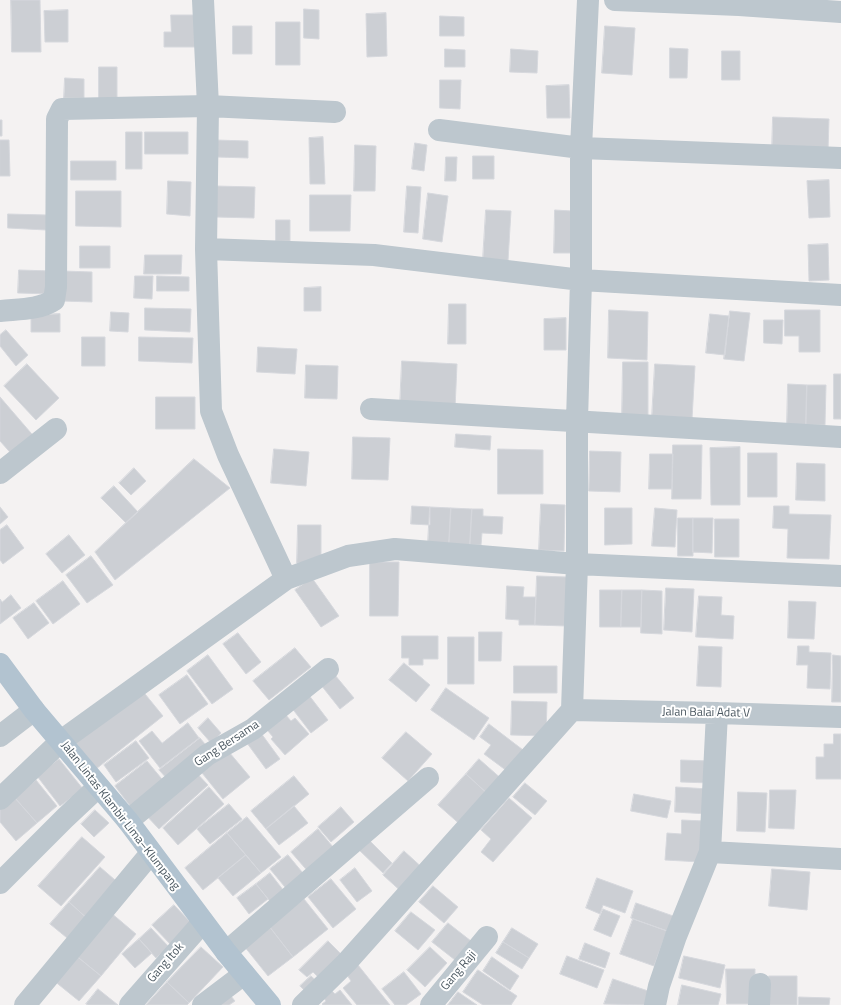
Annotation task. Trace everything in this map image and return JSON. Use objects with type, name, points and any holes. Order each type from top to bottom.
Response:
[{"type":"main road","name":"Jalan Lintas Klambir Lima–Klumpang","points":[[0,664],[34,710],[128,821],[226,952],[270,1005]]},
{"type":"street","points":[[203,0],[208,106],[206,249],[211,411],[228,455],[286,579]]},
{"type":"street","points":[[303,1005],[346,963],[572,710],[577,564],[577,421],[581,280],[581,148],[588,0]]},
{"type":"street","points":[[615,0],[739,2],[841,12]]},
{"type":"street","points":[[0,312],[47,305],[54,300],[56,287],[57,119],[62,109],[208,106],[335,112]]},
{"type":"street","points":[[439,130],[581,148],[841,158]]},
{"type":"street","points":[[206,249],[374,255],[581,280],[841,295]]},
{"type":"street","points":[[371,409],[841,437]]},
{"type":"street","points":[[0,473],[56,429]]},
{"type":"street","points":[[0,799],[61,741],[286,579],[348,556],[396,549],[577,564],[841,576]]},
{"type":"street","name":"Gang Bersama","points":[[128,821],[207,755],[253,729],[328,668]]},
{"type":"street","points":[[0,736],[34,710]]},
{"type":"street","name":"Jalan Balai Adat V","points":[[572,710],[841,717]]},
{"type":"street","points":[[655,1005],[659,986],[676,936],[710,852],[717,713]]},
{"type":"street","points":[[226,952],[428,778]]},
{"type":"street","points":[[0,883],[98,787]]},
{"type":"street","points":[[710,852],[841,859]]},
{"type":"street","points":[[25,1005],[151,853]]},
{"type":"street","name":"Gang Itok","points":[[130,1005],[203,922]]},
{"type":"street","name":"Gang Raji","points":[[431,1005],[487,937]]},
{"type":"street","points":[[203,1005],[244,974]]},
{"type":"building","points":[[11,0],[40,0],[41,52],[12,52]]},
{"type":"building","points":[[304,9],[319,10],[319,39],[304,38]]},
{"type":"building","points":[[68,10],[68,42],[45,42],[44,11]]},
{"type":"building","points":[[386,13],[387,56],[367,57],[366,14]]},
{"type":"building","points":[[171,15],[201,15],[201,47],[164,47],[164,32],[171,32]]},
{"type":"building","points":[[440,16],[464,17],[464,36],[440,36]]},
{"type":"building","points":[[276,22],[300,22],[300,65],[276,65]]},
{"type":"building","points":[[233,26],[252,26],[252,54],[233,54]]},
{"type":"building","points":[[605,26],[635,28],[632,75],[602,73]]},
{"type":"building","points":[[670,48],[688,49],[687,78],[670,78]]},
{"type":"building","points":[[445,49],[465,50],[465,67],[445,67]]},
{"type":"building","points":[[511,49],[538,51],[537,73],[510,72]]},
{"type":"building","points":[[722,51],[740,51],[740,80],[722,80]]},
{"type":"building","points":[[99,67],[117,67],[117,102],[99,102]]},
{"type":"building","points":[[65,78],[84,79],[84,98],[64,98]]},
{"type":"building","points":[[440,80],[461,80],[460,109],[440,108]]},
{"type":"building","points":[[569,85],[570,118],[547,118],[546,86]]},
{"type":"building","points":[[773,117],[829,119],[828,152],[772,150]]},
{"type":"building","points":[[0,120],[2,120],[2,136],[0,136]]},
{"type":"building","points":[[126,132],[142,132],[142,169],[126,169]]},
{"type":"building","points":[[145,132],[188,132],[188,154],[145,154]]},
{"type":"building","points":[[323,137],[325,184],[310,184],[309,138]]},
{"type":"building","points":[[0,140],[9,140],[10,176],[0,176]]},
{"type":"building","points":[[216,140],[248,141],[248,158],[216,157]]},
{"type":"building","points":[[415,143],[427,145],[424,171],[412,169]]},
{"type":"building","points":[[355,145],[376,146],[375,191],[354,191]]},
{"type":"building","points":[[473,156],[494,156],[494,179],[473,179]]},
{"type":"building","points":[[446,157],[457,157],[456,181],[445,181]]},
{"type":"building","points":[[71,161],[116,161],[116,180],[71,180]]},
{"type":"building","points":[[829,180],[830,217],[809,218],[807,181]]},
{"type":"building","points":[[168,181],[191,182],[190,216],[167,214]]},
{"type":"building","points":[[216,186],[255,187],[254,218],[215,217]]},
{"type":"building","points":[[407,186],[421,187],[418,233],[404,232]]},
{"type":"building","points":[[76,191],[121,191],[121,227],[76,226]]},
{"type":"building","points":[[428,193],[448,196],[442,242],[423,239]]},
{"type":"building","points":[[310,195],[351,195],[350,231],[310,231]]},
{"type":"building","points":[[486,210],[511,211],[508,261],[483,259]]},
{"type":"building","points":[[555,210],[572,211],[572,253],[554,253]]},
{"type":"building","points":[[8,214],[47,215],[46,230],[8,228]]},
{"type":"building","points":[[276,220],[290,220],[290,241],[276,241]]},
{"type":"building","points":[[828,244],[829,280],[809,281],[808,245]]},
{"type":"building","points":[[80,246],[110,246],[110,268],[80,268]]},
{"type":"building","points":[[145,255],[182,255],[181,274],[144,274]]},
{"type":"building","points":[[19,270],[53,271],[53,294],[18,293]]},
{"type":"building","points":[[63,271],[92,272],[92,302],[62,301]]},
{"type":"building","points":[[135,276],[153,276],[152,299],[134,298]]},
{"type":"building","points":[[157,276],[189,277],[189,291],[157,291]]},
{"type":"building","points":[[321,287],[321,311],[304,311],[304,288]]},
{"type":"building","points":[[449,304],[466,304],[466,344],[448,344]]},
{"type":"building","points":[[145,308],[191,309],[190,332],[145,330]]},
{"type":"building","points":[[609,310],[648,312],[647,360],[608,358]]},
{"type":"building","points":[[785,310],[820,310],[820,352],[799,352],[799,336],[785,336]]},
{"type":"building","points":[[730,311],[750,313],[744,361],[724,359]]},
{"type":"building","points":[[111,312],[129,313],[128,332],[110,331]]},
{"type":"building","points":[[60,314],[60,332],[31,332],[31,315]]},
{"type":"building","points":[[710,314],[729,316],[725,355],[706,353]]},
{"type":"building","points":[[566,318],[566,350],[544,350],[544,319]]},
{"type":"building","points":[[764,320],[783,320],[782,344],[764,343]]},
{"type":"building","points":[[6,330],[28,355],[16,366],[0,346],[0,335]]},
{"type":"building","points":[[82,337],[105,337],[105,366],[82,366]]},
{"type":"building","points":[[139,337],[193,338],[192,363],[139,361]]},
{"type":"building","points":[[258,347],[297,349],[295,374],[257,372]]},
{"type":"building","points":[[402,361],[457,364],[455,409],[400,406]]},
{"type":"building","points":[[623,362],[648,362],[648,416],[622,416]]},
{"type":"building","points":[[27,364],[59,398],[36,420],[4,386]]},
{"type":"building","points":[[655,364],[695,366],[692,419],[652,417]]},
{"type":"building","points":[[306,365],[338,366],[337,399],[305,398]]},
{"type":"building","points":[[834,374],[841,374],[841,419],[834,419]]},
{"type":"building","points":[[788,384],[807,385],[806,425],[787,424]]},
{"type":"building","points":[[807,385],[826,385],[825,425],[806,425]]},
{"type":"building","points":[[0,397],[37,440],[15,458],[0,441]]},
{"type":"building","points":[[156,397],[195,397],[195,429],[156,429]]},
{"type":"building","points":[[456,434],[491,436],[490,450],[455,447]]},
{"type":"building","points":[[353,437],[390,438],[388,480],[352,479]]},
{"type":"building","points":[[673,445],[702,445],[701,499],[672,499]]},
{"type":"building","points":[[740,447],[740,505],[711,505],[710,448]]},
{"type":"building","points":[[274,449],[309,452],[306,486],[271,483]]},
{"type":"building","points":[[498,449],[543,450],[543,494],[498,494]]},
{"type":"building","points":[[590,451],[621,452],[620,492],[589,491]]},
{"type":"building","points":[[748,453],[777,453],[777,497],[748,497]]},
{"type":"building","points":[[650,454],[673,454],[672,489],[649,489]]},
{"type":"building","points":[[194,459],[230,488],[115,580],[95,552]]},
{"type":"building","points":[[797,463],[825,464],[825,501],[796,500]]},
{"type":"building","points":[[134,468],[146,481],[131,495],[119,483]]},
{"type":"building","points":[[114,486],[138,512],[126,523],[101,498]]},
{"type":"building","points":[[541,504],[565,505],[564,551],[539,550]]},
{"type":"building","points":[[412,506],[430,507],[430,525],[411,524]]},
{"type":"building","points":[[774,506],[789,506],[789,514],[831,515],[829,559],[787,558],[788,529],[773,528]]},
{"type":"building","points":[[0,507],[8,517],[0,524]]},
{"type":"building","points":[[430,507],[451,508],[449,544],[428,543]]},
{"type":"building","points":[[451,508],[472,509],[470,545],[449,544]]},
{"type":"building","points":[[605,508],[632,508],[632,544],[605,545]]},
{"type":"building","points":[[655,508],[677,510],[675,547],[652,546]]},
{"type":"building","points":[[472,509],[483,509],[483,516],[503,517],[502,534],[482,533],[481,545],[470,545]]},
{"type":"building","points":[[678,518],[693,518],[693,556],[678,556]]},
{"type":"building","points":[[693,518],[713,518],[712,553],[693,552]]},
{"type":"building","points":[[715,519],[739,519],[739,557],[715,557]]},
{"type":"building","points":[[7,525],[24,548],[3,564],[0,560],[0,530]]},
{"type":"building","points":[[298,525],[321,525],[321,564],[297,563]]},
{"type":"building","points":[[69,535],[85,555],[62,573],[46,554]]},
{"type":"building","points":[[91,556],[113,585],[87,603],[66,575]]},
{"type":"building","points":[[370,562],[399,562],[398,616],[370,616]]},
{"type":"building","points":[[537,576],[567,577],[566,626],[535,625]]},
{"type":"building","points":[[312,578],[339,616],[321,627],[295,590]]},
{"type":"building","points":[[63,581],[80,604],[53,624],[36,601]]},
{"type":"building","points":[[507,586],[524,587],[523,597],[536,597],[535,625],[519,625],[519,620],[506,619]]},
{"type":"building","points":[[666,588],[694,589],[692,632],[664,630]]},
{"type":"building","points":[[600,590],[622,590],[621,627],[600,627]]},
{"type":"building","points":[[622,590],[642,590],[641,627],[621,627]]},
{"type":"building","points":[[642,590],[662,591],[662,634],[641,633]]},
{"type":"building","points":[[11,595],[21,608],[0,624],[0,599],[2,602]]},
{"type":"building","points":[[699,596],[722,597],[721,615],[734,616],[733,639],[696,637]]},
{"type":"building","points":[[789,601],[816,602],[814,639],[788,638]]},
{"type":"building","points":[[34,603],[49,623],[28,639],[13,618]]},
{"type":"building","points":[[479,632],[502,632],[501,661],[479,661]]},
{"type":"building","points":[[238,633],[261,662],[246,674],[223,644]]},
{"type":"building","points":[[402,636],[438,636],[438,659],[423,659],[423,665],[409,665],[409,658],[402,658]]},
{"type":"building","points":[[448,637],[474,637],[474,684],[448,684]]},
{"type":"building","points":[[699,646],[722,647],[721,687],[697,686]]},
{"type":"building","points":[[798,646],[809,646],[809,652],[831,653],[830,689],[807,688],[808,665],[797,665]]},
{"type":"building","points":[[295,648],[311,667],[269,700],[253,681]]},
{"type":"building","points":[[208,655],[233,689],[212,704],[187,671]]},
{"type":"building","points":[[833,655],[841,656],[841,702],[832,702]]},
{"type":"building","points":[[404,663],[430,685],[416,702],[389,680]]},
{"type":"building","points":[[514,666],[557,666],[557,693],[514,693]]},
{"type":"building","points":[[330,669],[354,698],[340,709],[317,680]]},
{"type":"building","points":[[187,675],[208,704],[180,724],[159,695]]},
{"type":"building","points":[[446,688],[489,718],[474,740],[431,710]]},
{"type":"building","points":[[141,689],[163,716],[96,769],[75,742]]},
{"type":"building","points":[[305,690],[328,720],[311,733],[288,703]]},
{"type":"building","points":[[512,701],[547,702],[546,736],[511,735]]},
{"type":"building","points":[[280,708],[291,721],[295,718],[309,734],[285,755],[271,739],[273,737],[262,724]]},
{"type":"building","points":[[208,718],[221,733],[211,743],[198,728]]},
{"type":"building","points":[[188,723],[199,738],[160,768],[139,741],[152,731],[162,743]]},
{"type":"building","points":[[489,724],[527,753],[511,774],[484,754],[491,745],[480,737]]},
{"type":"building","points":[[258,729],[280,759],[266,769],[244,739]]},
{"type":"building","points":[[406,732],[432,754],[408,781],[382,758]]},
{"type":"building","points":[[834,734],[841,734],[841,779],[816,779],[816,757],[824,757],[824,744],[833,744]]},
{"type":"building","points":[[200,738],[210,750],[170,782],[159,770]]},
{"type":"building","points":[[136,741],[149,758],[116,782],[104,765]]},
{"type":"building","points":[[224,746],[250,777],[223,799],[198,768]]},
{"type":"building","points":[[59,759],[83,789],[60,806],[37,776]]},
{"type":"building","points":[[479,759],[504,781],[490,796],[466,774]]},
{"type":"building","points":[[681,760],[711,761],[710,783],[681,782]]},
{"type":"building","points":[[147,761],[166,784],[133,810],[115,786]]},
{"type":"building","points":[[192,768],[208,785],[159,829],[143,812]]},
{"type":"building","points":[[466,774],[490,796],[463,827],[438,805]]},
{"type":"building","points":[[294,776],[309,794],[266,829],[251,811]]},
{"type":"building","points":[[36,780],[57,806],[37,823],[15,798]]},
{"type":"building","points":[[525,783],[547,801],[535,815],[513,797]]},
{"type":"building","points":[[209,787],[224,804],[178,845],[163,828]]},
{"type":"building","points":[[676,787],[709,789],[708,814],[675,812]]},
{"type":"building","points":[[770,790],[796,790],[794,829],[769,828]]},
{"type":"building","points":[[738,792],[767,793],[765,832],[737,831]]},
{"type":"building","points":[[634,794],[671,801],[667,818],[631,811]]},
{"type":"building","points":[[15,798],[37,823],[16,841],[0,822],[0,810]]},
{"type":"building","points":[[509,798],[532,818],[493,862],[481,852],[491,839],[481,830]]},
{"type":"building","points":[[229,804],[242,819],[210,844],[197,829]]},
{"type":"building","points":[[294,806],[308,823],[279,845],[266,829]]},
{"type":"building","points":[[341,807],[354,822],[331,842],[318,827]]},
{"type":"building","points":[[95,810],[109,823],[94,837],[81,824]]},
{"type":"building","points":[[247,817],[281,857],[261,873],[227,833]]},
{"type":"building","points":[[682,820],[704,821],[701,862],[665,860],[667,833],[681,834]]},
{"type":"building","points":[[318,829],[338,853],[311,875],[291,852]]},
{"type":"building","points":[[227,833],[246,855],[203,890],[185,868]]},
{"type":"building","points":[[82,837],[105,857],[61,906],[38,886]]},
{"type":"building","points":[[368,839],[392,863],[383,873],[358,849]]},
{"type":"building","points":[[404,851],[426,871],[405,895],[383,875]]},
{"type":"building","points":[[246,855],[261,873],[233,896],[218,878]]},
{"type":"building","points":[[288,855],[307,878],[289,892],[270,869]]},
{"type":"building","points":[[100,867],[122,886],[90,921],[69,902]]},
{"type":"building","points":[[355,868],[372,891],[357,902],[340,880]]},
{"type":"building","points":[[772,869],[810,872],[807,910],[769,906]]},
{"type":"building","points":[[270,873],[287,895],[273,905],[256,884]]},
{"type":"building","points":[[597,878],[633,891],[625,913],[603,905],[600,914],[586,908]]},
{"type":"building","points":[[331,879],[356,909],[333,928],[308,897]]},
{"type":"building","points":[[256,884],[268,899],[249,914],[237,898]]},
{"type":"building","points":[[433,886],[458,907],[444,923],[419,902]]},
{"type":"building","points":[[304,899],[328,929],[293,957],[269,926]]},
{"type":"building","points":[[69,902],[90,921],[72,942],[50,924]]},
{"type":"building","points":[[636,903],[679,918],[673,933],[631,918]]},
{"type":"building","points":[[174,905],[194,926],[172,946],[152,925]]},
{"type":"building","points":[[603,909],[620,916],[611,937],[594,930]]},
{"type":"building","points":[[110,912],[136,934],[101,976],[74,954]]},
{"type":"building","points":[[411,912],[435,930],[418,950],[395,931]]},
{"type":"building","points":[[633,919],[667,931],[654,966],[620,954]]},
{"type":"building","points":[[448,923],[471,941],[455,960],[432,942]]},
{"type":"building","points":[[269,926],[293,957],[268,976],[244,946]]},
{"type":"building","points":[[151,928],[169,947],[156,958],[139,939]]},
{"type":"building","points":[[512,928],[538,944],[529,958],[503,942]]},
{"type":"building","points":[[139,939],[152,953],[135,968],[122,954]]},
{"type":"building","points":[[328,941],[346,959],[323,982],[313,972],[307,977],[299,970]]},
{"type":"building","points":[[503,942],[529,958],[522,969],[496,953]]},
{"type":"building","points":[[585,943],[610,953],[605,968],[579,959]]},
{"type":"building","points":[[201,947],[223,967],[189,1003],[167,982]]},
{"type":"building","points":[[430,947],[447,963],[425,987],[407,970]]},
{"type":"building","points":[[74,954],[101,976],[79,1001],[53,980]]},
{"type":"building","points":[[567,956],[604,970],[597,988],[560,974]]},
{"type":"building","points":[[684,956],[725,965],[720,988],[679,978]]},
{"type":"building","points":[[492,957],[519,976],[510,990],[483,971]]},
{"type":"building","points":[[354,960],[390,1005],[357,1005],[343,988],[351,981],[343,969]]},
{"type":"building","points":[[726,969],[755,969],[755,1004],[727,1004]]},
{"type":"building","points":[[478,970],[517,996],[511,1005],[483,1005],[463,992]]},
{"type":"building","points":[[404,972],[421,994],[406,1005],[395,1005],[382,989]]},
{"type":"building","points":[[311,976],[322,986],[311,997],[300,986]]},
{"type":"building","points":[[769,976],[797,976],[797,1005],[769,1005]]},
{"type":"building","points":[[613,979],[654,993],[650,1005],[604,1004]]},
{"type":"building","points":[[167,982],[189,1003],[187,1005],[146,1005]]},
{"type":"building","points":[[682,985],[721,994],[718,1005],[678,1005]]},
{"type":"building","points":[[98,989],[118,1005],[86,1004]]},
{"type":"building","points":[[226,990],[235,1001],[229,1005],[207,1005]]},
{"type":"building","points":[[331,990],[335,994],[340,990],[352,1005],[323,1005],[322,1004],[326,1001],[323,997]]},
{"type":"building","points":[[458,992],[477,1005],[448,1005]]},
{"type":"building","points":[[799,997],[830,998],[829,1005],[799,1005]]}]
